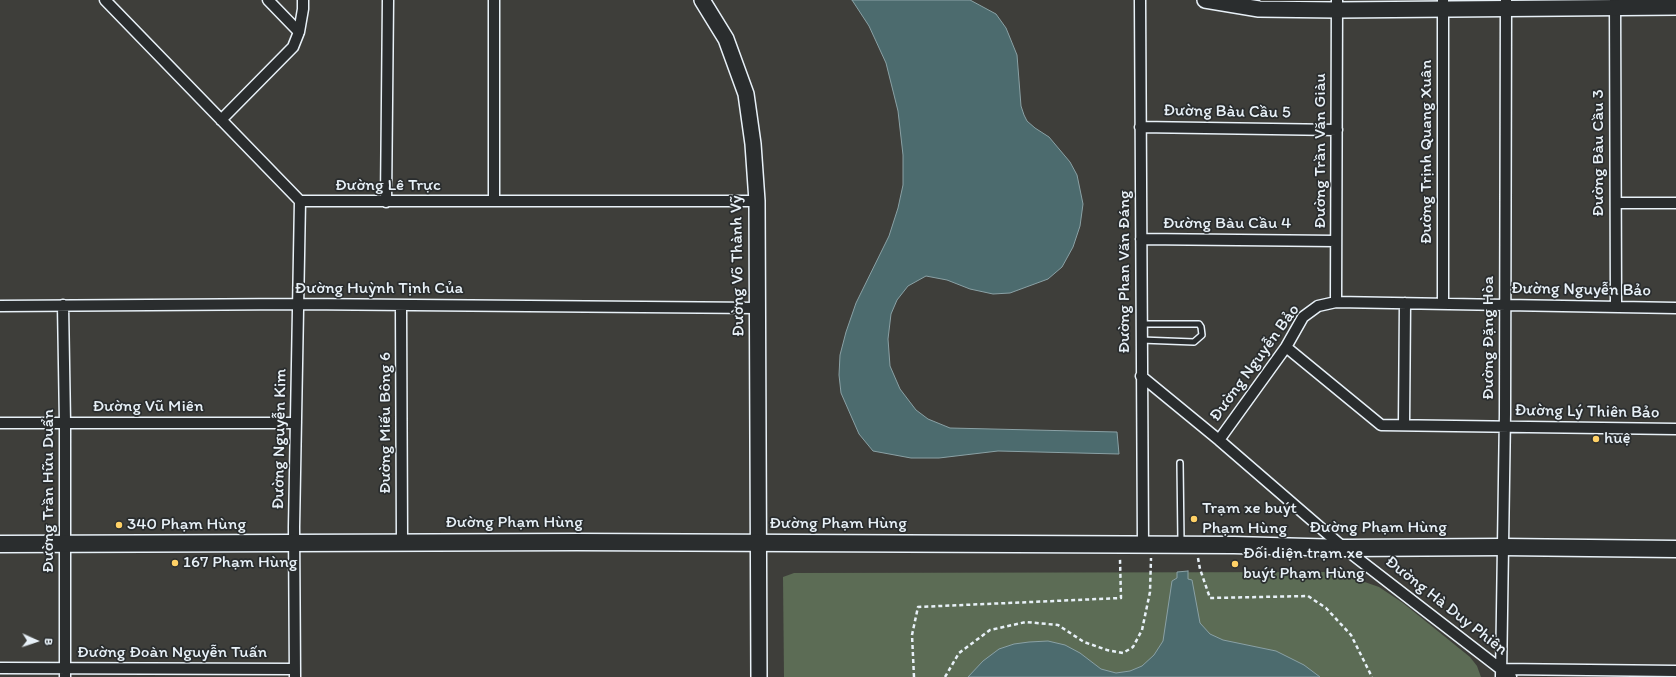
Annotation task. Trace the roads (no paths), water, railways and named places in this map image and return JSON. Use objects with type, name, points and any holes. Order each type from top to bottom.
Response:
[{"type":"main road","name":"Đường Phạm Hùng","points":[[0,544],[294,542],[1120,544],[1147,549],[1188,545],[1344,548],[1503,547],[1676,549]]},
{"type":"street","points":[[105,0],[300,201]]},
{"type":"street","points":[[268,0],[299,32]]},
{"type":"street","points":[[221,120],[293,47],[299,32],[303,0]]},
{"type":"street","points":[[386,202],[388,0]]},
{"type":"street","points":[[494,0],[494,201]]},
{"type":"street","name":"Đường Võ Thành Vỹ","points":[[702,0],[726,39],[746,94],[753,144],[757,201],[760,543],[759,677]]},
{"type":"street","name":"Đường Phan Văn Đáng","points":[[1140,0],[1141,376],[1147,549]]},
{"type":"street","points":[[1205,0],[1259,9],[1337,5],[1443,4],[1615,4],[1676,7]]},
{"type":"street","name":"Đường Trịnh Quang Xuân","points":[[1443,4],[1443,303]]},
{"type":"street","name":"Đường Đặng Hòa","points":[[1501,673],[1505,304],[1506,4]]},
{"type":"street","name":"Đường Bàu Cầu 3","points":[[1615,4],[1616,307]]},
{"type":"street","name":"Đường Trần Văn Giàu","points":[[1336,302],[1337,5]]},
{"type":"street","name":"Đường Bàu Cầu 5","points":[[1140,127],[1337,130]]},
{"type":"street","name":"Đường Lê Trực","points":[[300,201],[757,201]]},
{"type":"street","name":"Đường Nguyễn Kim","points":[[295,673],[294,542],[300,201]]},
{"type":"street","points":[[1616,203],[1676,203]]},
{"type":"street","name":"Đường Bàu Cầu 4","points":[[1141,239],[1336,241]]},
{"type":"street","name":"Đường Nguyễn Bảo","points":[[1219,440],[1286,347],[1303,318],[1318,306],[1336,302],[1676,308]]},
{"type":"street","points":[[1404,425],[1405,303]]},
{"type":"street","name":"Đường Huỳnh Tịnh Của","points":[[0,306],[298,304],[758,308]]},
{"type":"street","name":"Đường Trần Hữu Duẩn","points":[[63,305],[65,423],[65,673]]},
{"type":"street","name":"Đường Miếu Bông 6","points":[[401,305],[402,542]]},
{"type":"street","name":"Đường Lý Thiên Bảo","points":[[1286,347],[1381,425],[1676,429]]},
{"type":"street","name":"Đường Hà Duy Phiên","points":[[1141,376],[1219,440],[1344,548],[1501,673],[1511,677]]},
{"type":"street","name":"Đường Vũ Miên","points":[[0,423],[296,422]]},
{"type":"street","name":"Đường Đoàn Nguyễn Tuấn","points":[[0,668],[65,673],[295,673]]},
{"type":"street","points":[[1501,673],[1676,672]]},
{"type":"lane","points":[[1141,324],[1199,324],[1202,335],[1194,342],[1141,340]]},
{"type":"lane","points":[[1180,463],[1188,545]]},
{"type":"water","points":[[852,0],[970,0],[996,14],[1006,28],[1017,55],[1021,106],[1024,115],[1027,121],[1049,137],[1070,162],[1077,175],[1083,204],[1080,226],[1073,247],[1062,267],[1048,279],[1010,293],[993,294],[970,289],[947,280],[926,276],[908,286],[897,300],[891,314],[888,339],[890,366],[900,389],[916,410],[928,419],[950,428],[1117,432],[1119,454],[998,451],[939,458],[911,458],[873,451],[859,434],[841,393],[839,375],[840,355],[856,303],[889,236],[898,208],[903,185],[903,155],[898,111],[886,63],[869,26]]},
{"type":"water","points":[[1188,571],[1188,579],[1192,580],[1200,623],[1210,634],[1223,640],[1276,651],[1304,665],[1320,677],[968,677],[983,661],[999,649],[1014,644],[1029,642],[1048,641],[1065,645],[1080,653],[1101,669],[1116,673],[1130,671],[1142,666],[1154,655],[1163,641],[1172,581],[1177,578],[1177,572]]},
{"type":"place","name":"huệ","points":[[1596,439]]},
{"type":"place","name":"Trạm xe buýt Phạm Hùng","points":[[1194,519]]},
{"type":"place","name":"340 Phạm Hùng","points":[[119,525]]},
{"type":"place","name":"167 Phạm Hùng","points":[[175,563]]},
{"type":"place","name":"Đối diện trạm xe buýt Phạm Hùng","points":[[1235,564]]}]
